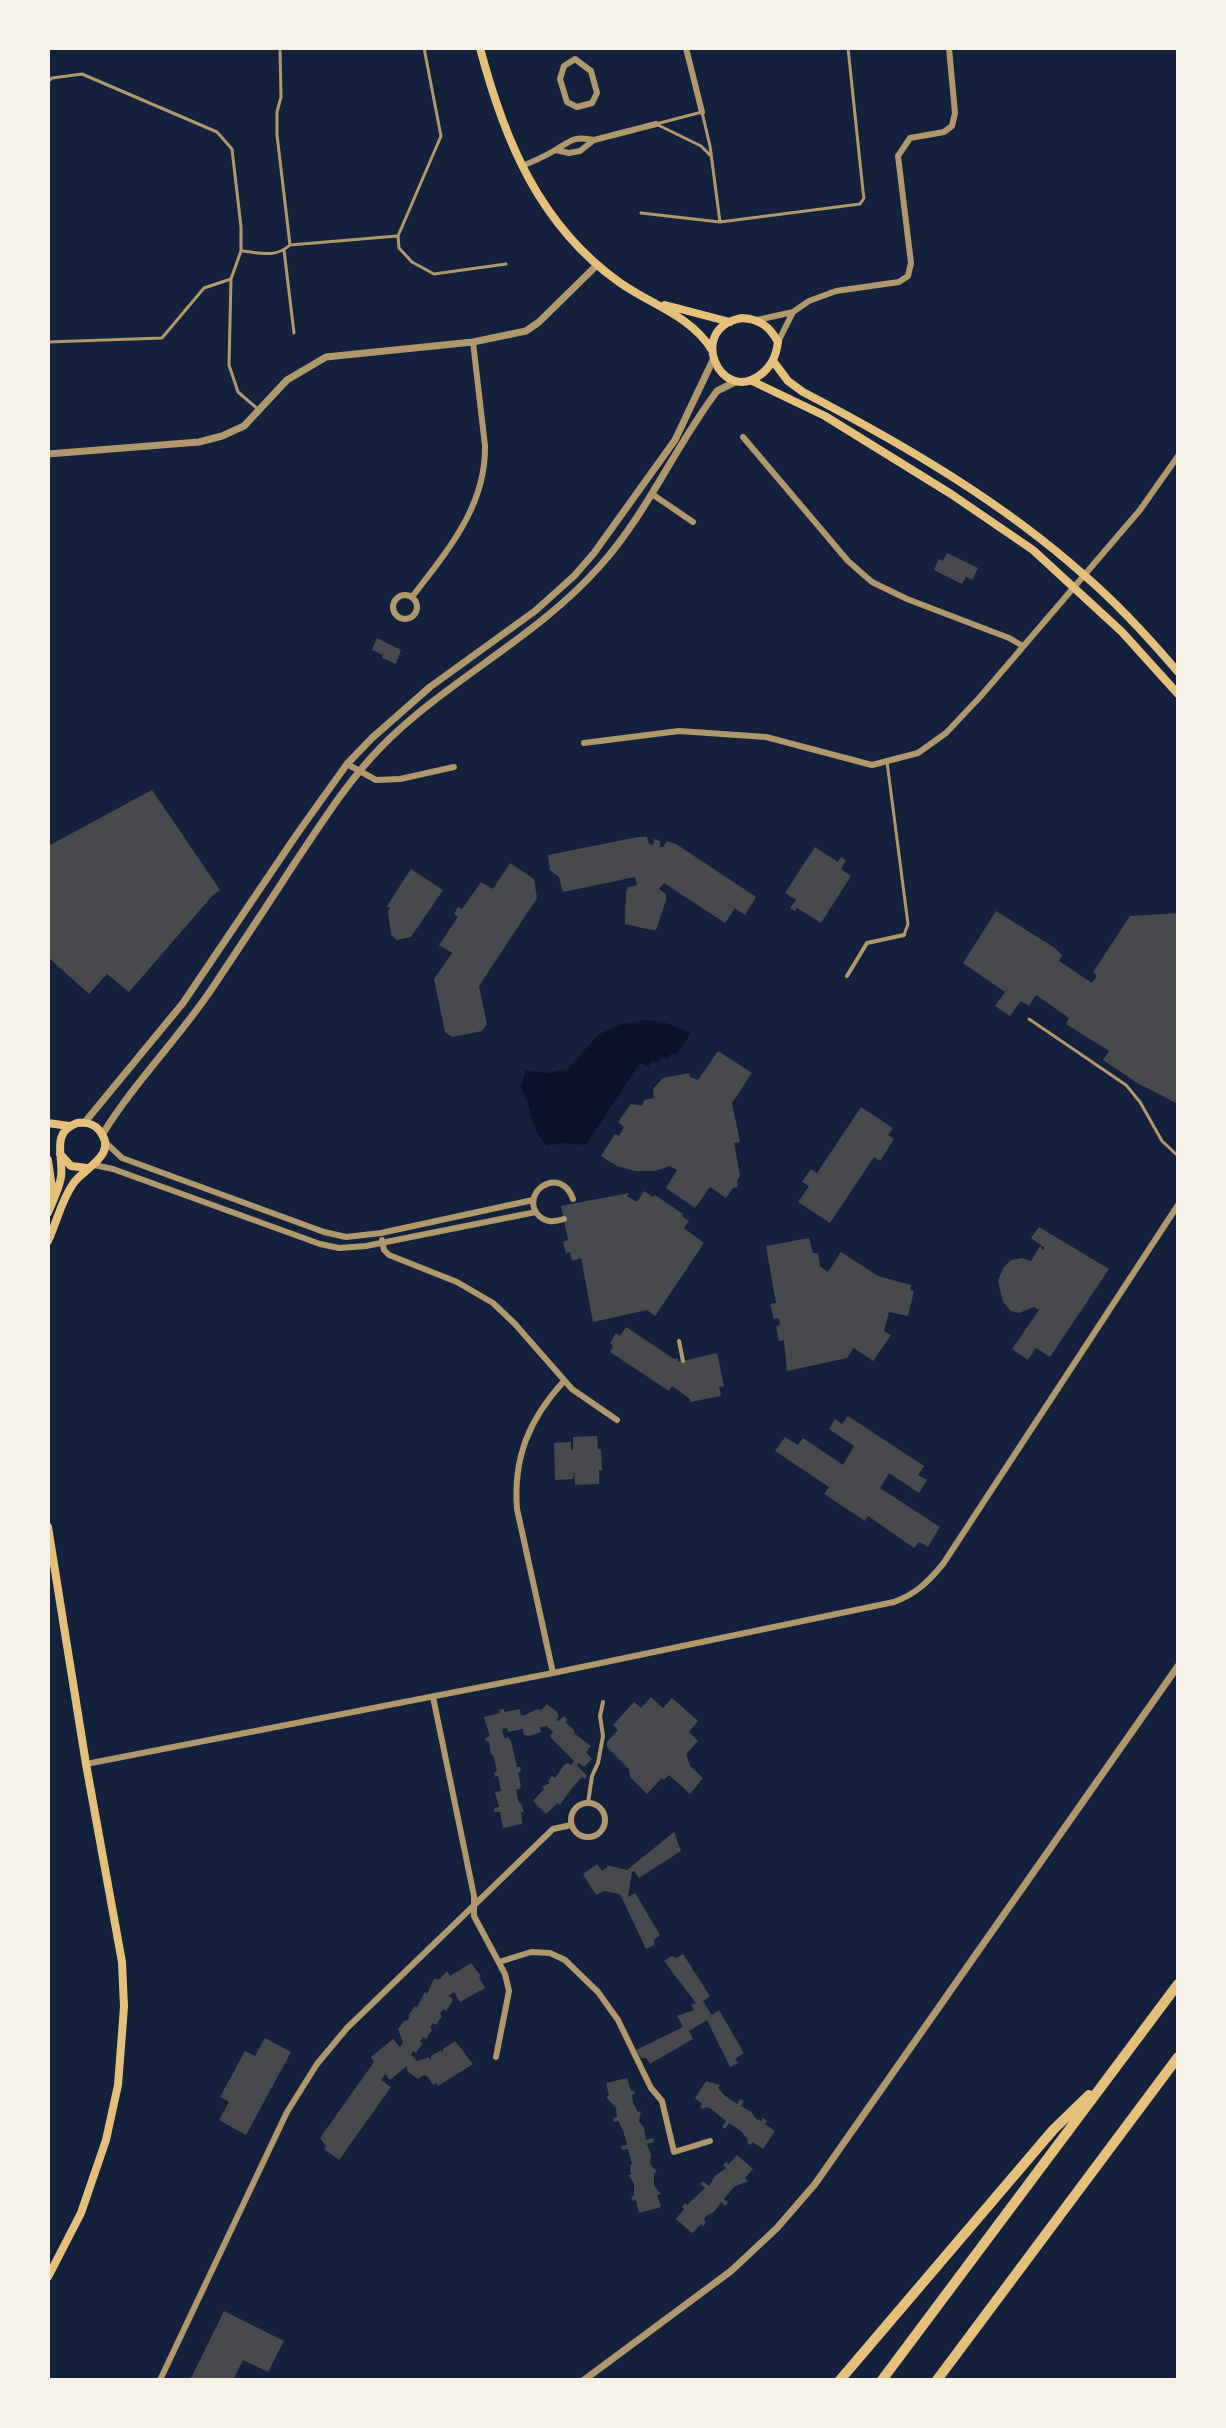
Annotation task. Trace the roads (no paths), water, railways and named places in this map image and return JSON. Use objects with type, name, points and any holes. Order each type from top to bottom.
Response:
[{"type":"highway","points":[[882,2380],[1178,1984]]},
{"type":"highway","points":[[937,2380],[1178,2057]]},
{"type":"highway","points":[[840,2380],[1053,2130],[1113,2071]]},
{"type":"main road","points":[[480,48],[493,98],[521,167],[555,220],[597,265],[652,303],[689,322],[712,350]]},
{"type":"main road","points":[[652,303],[730,322]]},
{"type":"main road","points":[[752,381],[773,361],[778,342],[773,333],[757,320],[742,318],[730,322],[719,331],[712,350],[713,360],[724,373],[737,381],[752,381],[825,416],[951,494],[1033,550],[1143,654],[1178,694]]},
{"type":"main road","points":[[773,361],[788,381],[803,392],[971,490],[1034,534],[1085,575],[1178,672]]},
{"type":"main road","points":[[48,1123],[69,1126],[85,1122],[93,1125],[104,1139],[103,1155],[74,1182],[48,1241]]},
{"type":"main road","points":[[48,1213],[60,1180],[62,1134],[69,1126]]},
{"type":"main road","points":[[48,1139],[71,1166],[90,1167]]},
{"type":"main road","points":[[48,1160],[53,1200]]},
{"type":"main road","points":[[48,1527],[122,1962],[122,2047],[115,2101],[97,2172],[76,2225],[48,2277]]},
{"type":"street","points":[[686,48],[702,112]]},
{"type":"street","points":[[757,320],[793,312],[809,301],[836,291],[899,282],[908,276],[911,263],[898,156],[910,138],[944,132],[952,126],[955,113],[949,48]]},
{"type":"street","points":[[576,55],[591,71],[597,93],[592,103],[577,107],[567,102],[560,79],[564,66],[576,55]]},
{"type":"street","points":[[556,150],[569,153],[580,151],[594,140],[656,124]]},
{"type":"street","points":[[521,167],[556,150],[563,142],[580,137],[594,140]]},
{"type":"street","points":[[48,454],[199,442],[222,436],[244,426],[287,380],[326,357],[473,342],[526,331],[597,265]]},
{"type":"street","points":[[778,342],[793,312]]},
{"type":"street","points":[[412,597],[456,539],[481,487],[486,463],[473,342]]},
{"type":"street","points":[[85,1122],[183,1003],[347,764],[419,696],[535,611],[594,553],[675,440],[713,360]]},
{"type":"street","points":[[533,1200],[381,1233],[346,1237],[324,1232],[122,1158],[104,1139],[142,1079],[194,1015],[359,772],[381,747],[416,716],[552,614],[580,587],[617,546],[717,391],[737,381]]},
{"type":"street","points":[[743,437],[848,561],[872,582],[1023,646]]},
{"type":"street","points":[[584,743],[679,731],[766,737],[872,765],[918,753],[946,733],[1075,587],[1140,510],[1178,456]]},
{"type":"street","points":[[652,494],[693,522]]},
{"type":"street","points":[[347,764],[376,780],[400,779],[454,767]]},
{"type":"street","points":[[847,976],[867,943],[904,935]]},
{"type":"street","points":[[90,1167],[113,1169],[320,1244],[339,1248],[536,1212]]},
{"type":"street","points":[[564,1219],[551,1222],[536,1212],[533,1200],[538,1189],[554,1182],[567,1188],[573,1199]]},
{"type":"street","points":[[86,1764],[800,1623],[894,1602],[912,1595],[943,1564],[1178,1205]]},
{"type":"street","points":[[381,1233],[384,1250],[389,1255],[457,1282],[493,1303],[564,1381],[617,1420]]},
{"type":"street","points":[[679,1341],[683,1361]]},
{"type":"street","points":[[553,1673],[517,1509],[515,1485],[520,1456],[532,1422],[564,1381]]},
{"type":"street","points":[[584,2380],[731,2271],[777,2228],[804,2196],[1178,1666]]},
{"type":"street","points":[[433,1697],[475,1903],[474,1916],[505,1974],[509,1991],[496,2057]]},
{"type":"street","points":[[588,1803],[603,1736],[600,1716],[603,1702]]},
{"type":"street","points":[[588,1803],[598,1806],[605,1814],[603,1830],[594,1837],[583,1837],[571,1825],[574,1810],[588,1803]]},
{"type":"street","points":[[160,2380],[280,2126],[317,2064],[347,2028],[553,1829],[571,1825]]},
{"type":"street","points":[[499,1962],[531,1952],[550,1953],[565,1960],[598,1992],[618,2020],[651,2088],[662,2101],[674,2152],[710,2141]]},
{"type":"lane","points":[[280,48],[281,97],[277,112],[277,135],[290,245]]},
{"type":"lane","points":[[424,48],[441,136],[398,236],[401,253],[434,274],[506,264]]},
{"type":"lane","points":[[641,213],[720,222],[844,207],[862,202],[848,48]]},
{"type":"lane","points":[[48,82],[52,78],[82,74],[217,132],[232,149],[241,251],[231,279],[229,365],[238,392],[259,410]]},
{"type":"lane","points":[[656,124],[702,112],[720,222]]},
{"type":"lane","points":[[656,124],[701,146],[711,156]]},
{"type":"lane","points":[[241,251],[270,254],[290,245],[398,236]]},
{"type":"lane","points":[[284,250],[294,333]]},
{"type":"lane","points":[[48,342],[162,338],[204,288],[231,279]]},
{"type":"lane","points":[[887,762],[908,924],[904,935]]},
{"type":"lane","points":[[1029,1019],[1126,1085],[1140,1102],[1162,1141],[1178,1156]]},
{"type":"water","points":[[646,1020],[663,1022],[691,1033],[676,1055],[672,1053],[667,1060],[662,1057],[658,1063],[653,1060],[648,1067],[640,1063],[586,1145],[564,1143],[547,1146],[537,1132],[521,1087],[526,1070],[547,1073],[568,1069],[598,1035],[618,1025]]}]
